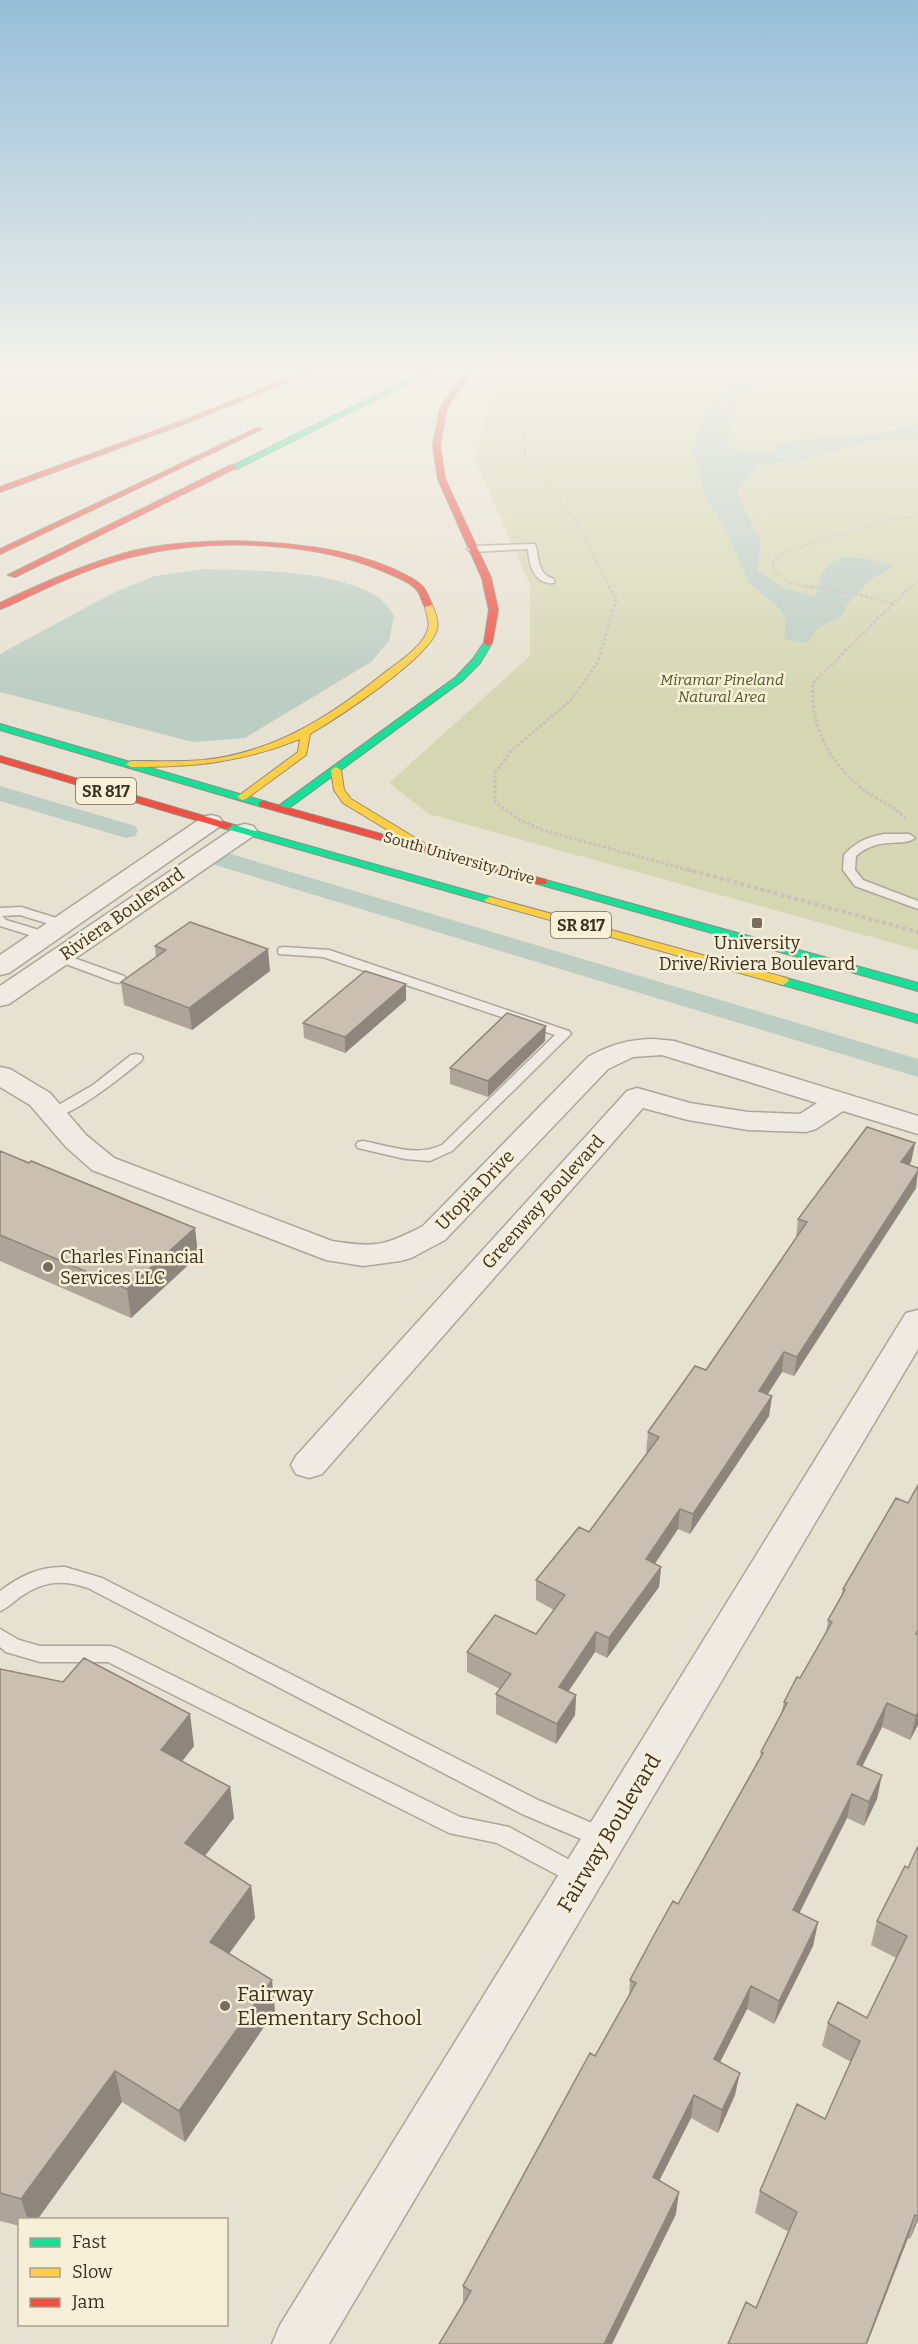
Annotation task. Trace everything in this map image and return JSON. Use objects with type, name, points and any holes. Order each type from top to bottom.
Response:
[{"type":"main road","points":[[0,490],[29,479]]},
{"type":"main road","points":[[0,552],[154,479]]},
{"type":"main road","points":[[0,581],[208,479]]},
{"type":"main road","points":[[245,831],[336,770],[468,672],[482,655],[494,630],[494,604],[441,479]]},
{"type":"main road","points":[[0,606],[82,568],[138,553],[198,545],[255,544],[332,552],[388,568],[414,583],[423,592],[433,618],[432,632],[425,644],[397,669],[305,733],[229,759],[205,763],[131,764]]},
{"type":"main road","name":"South University Drive","points":[[0,727],[281,809],[918,987]]},
{"type":"main road","points":[[212,822],[303,753],[305,733]]},
{"type":"main road","name":"South University Drive","points":[[0,759],[212,822],[918,1019]]},
{"type":"main road","points":[[336,770],[339,790],[347,801],[423,847]]},
{"type":"street","name":"Riviera Boulevard","points":[[0,998],[56,939],[212,822]]},
{"type":"street","name":"Riviera Boulevard","points":[[0,967],[56,939],[245,831]]},
{"type":"street","name":"Utopia Drive","points":[[0,1075],[40,1099],[76,1141],[103,1164],[326,1250],[363,1256],[400,1251],[434,1233],[598,1063],[617,1051],[641,1046],[664,1047],[918,1125]]},
{"type":"street","name":"Greenway Boulevard","points":[[309,1465],[637,1097],[688,1111],[748,1121],[806,1123],[839,1101]]},
{"type":"street","name":"Fairway Boulevard","points":[[299,2344],[918,1321]]},
{"type":"lane","points":[[471,549],[532,546],[536,571],[544,579],[551,581]]},
{"type":"lane","points":[[909,838],[872,839],[860,845],[850,855],[849,870],[859,883],[918,905]]},
{"type":"lane","points":[[0,912],[21,911],[56,939],[119,979]]},
{"type":"lane","points":[[0,920],[56,939]]},
{"type":"lane","points":[[284,951],[324,953],[564,1034],[447,1148],[430,1156],[405,1154],[363,1145]]},
{"type":"lane","points":[[53,1114],[98,1088],[136,1058]]},
{"type":"lane","points":[[0,1603],[4,1597],[26,1582],[50,1573],[72,1574],[95,1582],[530,1807],[605,1839]]},
{"type":"lane","points":[[0,1637],[13,1646],[40,1654],[110,1654],[457,1826],[501,1834],[581,1878]]},
{"type":"path","points":[[542,479],[574,518],[616,600],[598,662],[570,701],[511,751],[495,773],[495,802],[518,819],[542,830],[918,932]]},
{"type":"path","points":[[892,604],[862,595],[799,585],[774,573],[771,567],[772,561],[778,556],[895,518],[918,516]]},
{"type":"path","points":[[909,838],[905,818],[864,790],[837,765],[811,714],[810,696],[813,683],[918,580]]},
{"type":"green space","name":"Miramar Pineland Natural Area","points":[[484,479],[918,479],[918,950],[429,814],[389,783],[530,656],[530,585]]},
{"type":"shaded area","points":[[701,479],[747,479],[737,492],[760,541],[758,571],[785,589],[816,596],[823,572],[830,564],[847,558],[867,559],[895,567],[871,579],[849,602],[841,617],[820,626],[807,643],[784,639],[786,620],[781,610],[748,582],[726,530],[705,498]]},
{"type":"shaded area","points":[[204,569],[291,573],[335,580],[356,587],[378,597],[394,615],[389,641],[371,662],[245,738],[193,742],[0,692],[0,654],[111,594],[155,576]]},
{"type":"building","points":[[190,922],[268,949],[189,1008],[121,982],[166,950],[155,946]]},
{"type":"building","points":[[365,971],[406,984],[345,1037],[303,1023]]},
{"type":"building","points":[[507,1013],[546,1026],[488,1081],[450,1068]]},
{"type":"building","points":[[867,1127],[915,1143],[901,1162],[918,1168],[918,1171],[797,1357],[784,1352],[759,1391],[772,1396],[693,1514],[680,1509],[646,1559],[661,1567],[609,1638],[596,1632],[559,1687],[576,1695],[557,1724],[496,1694],[511,1674],[467,1652],[495,1615],[536,1634],[565,1595],[536,1580],[579,1527],[589,1532],[659,1437],[648,1432],[695,1366],[706,1370],[807,1222],[798,1219]]},
{"type":"building","points":[[0,1151],[29,1163],[31,1161],[195,1228],[127,1289],[0,1235]]},
{"type":"building","points":[[918,1485],[918,1630],[916,1634],[918,1635],[918,1712],[916,1716],[887,1703],[857,1764],[882,1775],[869,1802],[852,1794],[793,1910],[818,1922],[779,2001],[751,1986],[714,2059],[740,2073],[722,2110],[694,2095],[653,2177],[679,2192],[604,2344],[439,2344],[471,2291],[463,2286],[590,2053],[595,2056],[636,1983],[630,1980],[654,1935],[673,1901],[678,1904],[763,1753],[761,1752],[787,1703],[784,1702],[797,1677],[800,1678],[832,1622],[828,1620],[845,1590],[843,1589],[896,1498],[908,1503]]},
{"type":"building","points":[[84,1658],[190,1714],[161,1750],[230,1787],[185,1843],[251,1886],[210,1942],[272,1980],[179,2111],[115,2071],[21,2199],[0,2193],[0,1669],[63,1682]]},
{"type":"building","points":[[918,1846],[918,2216],[915,2215],[866,2344],[728,2344],[746,2302],[756,2308],[797,2212],[760,2191],[797,2104],[825,2119],[860,2041],[828,2023],[838,2002],[867,2018],[907,1936],[877,1921],[905,1866],[908,1868]]},
{"type":"waterway","points":[[0,793],[126,831]]},
{"type":"waterway","points":[[224,860],[918,1068]]},
{"type":"traffic: fast","points":[[281,809],[459,679],[477,661],[488,643]]},
{"type":"traffic: fast","points":[[0,727],[263,804]]},
{"type":"traffic: fast","points":[[227,826],[490,900]]},
{"type":"traffic: fast","points":[[542,882],[918,987]]},
{"type":"traffic: fast","points":[[783,981],[918,1019]]},
{"type":"traffic: slow","points":[[131,764],[215,761],[267,748],[305,733],[374,685],[426,641],[433,624],[428,605]]},
{"type":"traffic: slow","points":[[242,797],[303,753],[305,733]]},
{"type":"traffic: slow","points":[[336,770],[339,790],[347,801],[423,847]]},
{"type":"traffic: slow","points":[[490,900],[783,981]]},
{"type":"traffic: jam","points":[[0,490],[29,479]]},
{"type":"traffic: jam","points":[[0,552],[153,479]]},
{"type":"traffic: jam","points":[[12,575],[209,479]]},
{"type":"traffic: jam","points":[[442,479],[455,513],[486,578],[494,610],[488,643]]},
{"type":"traffic: jam","points":[[0,606],[83,570],[136,553],[165,548],[234,543],[308,548],[374,564],[416,584],[423,592],[428,605]]},
{"type":"traffic: jam","points":[[0,759],[227,826]]},
{"type":"traffic: jam","points":[[263,804],[542,882]]},
{"type":"place","name":"University Drive/Riviera Boulevard","points":[[757,923]]},
{"type":"place","name":"Charles Financial Services LLC","points":[[48,1267]]},
{"type":"place","name":"Fairway Elementary School","points":[[225,2006]]}]
